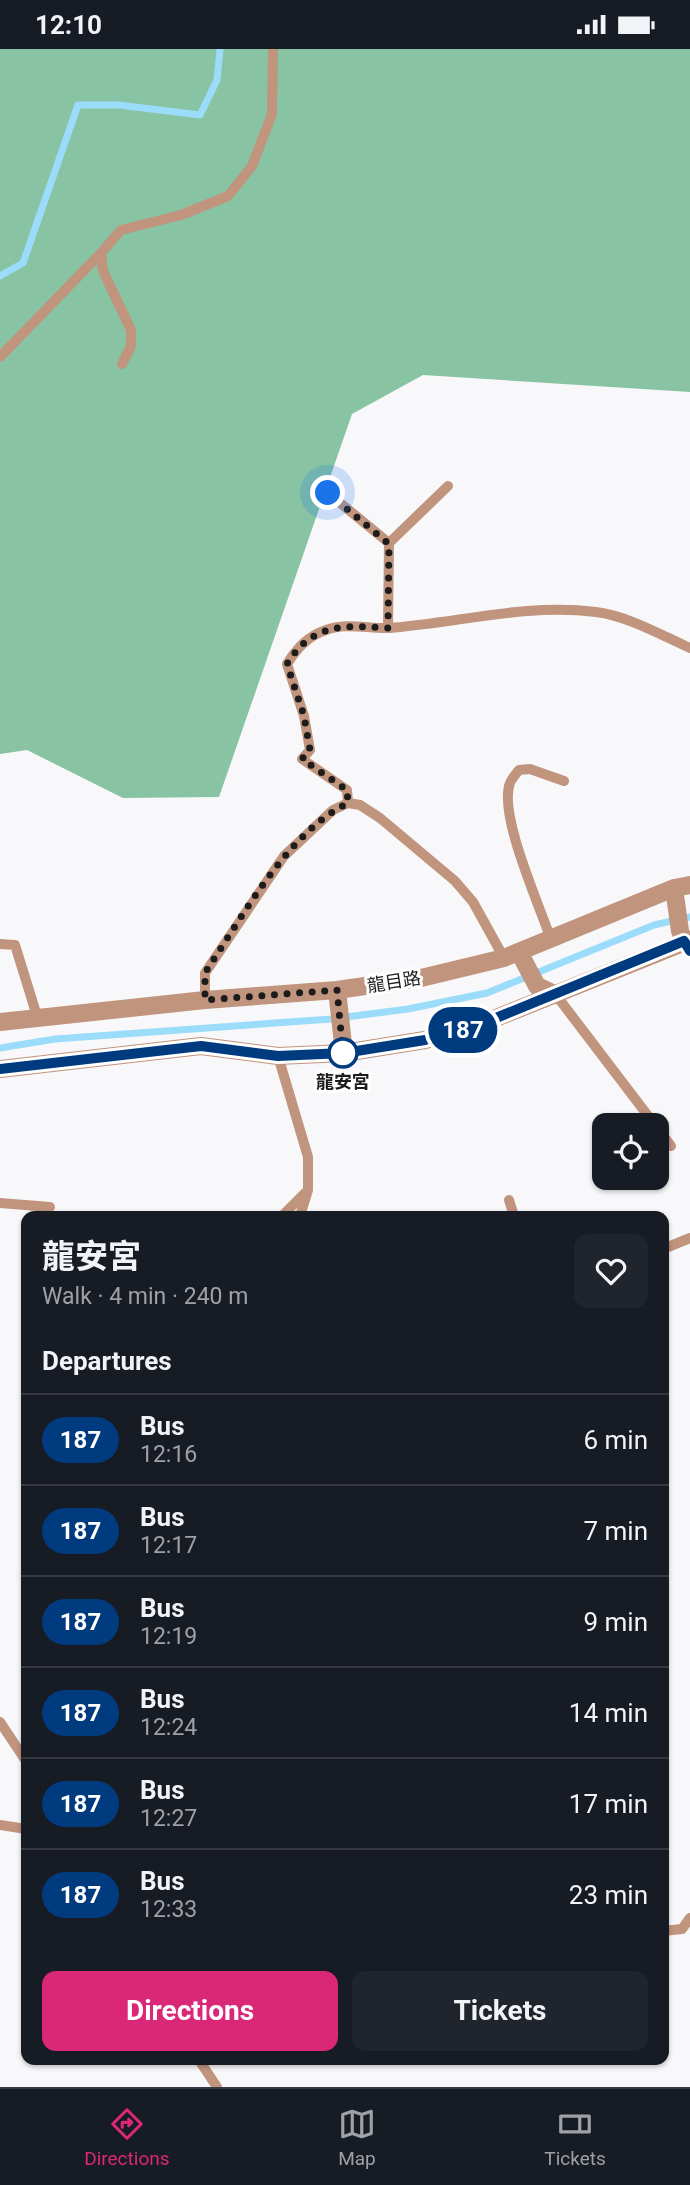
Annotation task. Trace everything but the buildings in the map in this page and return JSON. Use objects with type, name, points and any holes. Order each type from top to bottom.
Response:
[{"type":"street","name":"龍目路","points":[[0,1022],[205,1000],[337,995],[515,957],[550,937],[680,891]]},
{"type":"street","points":[[0,1069],[201,1046],[278,1056],[438,1037],[476,1026],[686,941],[680,891]]},
{"type":"street","points":[[515,957],[537,986],[556,995]]},
{"type":"street","points":[[337,995],[343,1047]]},
{"type":"lane","points":[[0,357],[121,230],[181,215],[228,196],[252,166],[272,114],[273,49]]},
{"type":"lane","points":[[101,253],[103,271],[131,330],[131,346],[122,364]]},
{"type":"lane","points":[[388,628],[389,544],[448,486]]},
{"type":"lane","points":[[328,493],[389,544]]},
{"type":"lane","points":[[348,803],[347,790],[302,759],[310,750],[304,716],[287,664],[296,649],[310,637],[329,629],[362,626],[388,628],[481,615],[555,610],[598,612],[631,622],[690,648]]},
{"type":"lane","points":[[550,937],[514,836],[508,812],[509,785],[519,770],[530,769],[564,781]]},
{"type":"lane","points":[[205,1000],[205,973],[284,856],[333,810],[348,803],[360,805],[380,818],[455,881],[515,957]]},
{"type":"lane","points":[[0,944],[15,945],[37,1016]]},
{"type":"lane","points":[[556,995],[646,1113]]},
{"type":"lane","points":[[278,1056],[308,1157],[308,1190],[302,1211]]},
{"type":"lane","points":[[287,1211],[308,1190]]},
{"type":"lane","points":[[509,1201],[512,1211]]},
{"type":"lane","points":[[0,1203],[50,1207]]},
{"type":"lane","points":[[669,1247],[690,1238]]},
{"type":"lane","points":[[0,1722],[21,1754]]},
{"type":"lane","points":[[0,1825],[21,1828]]},
{"type":"lane","points":[[669,1930],[682,1929],[690,1918]]},
{"type":"lane","points":[[202,2065],[217,2087]]},
{"type":"green space","points":[[0,49],[690,49],[690,392],[423,375],[352,414],[219,797],[123,798],[27,750],[0,754]]},
{"type":"waterway","points":[[0,276],[23,263],[78,105],[119,105],[200,115],[217,80],[220,49]]},
{"type":"waterway","points":[[0,1048],[55,1039],[331,1019],[408,1009],[487,993],[654,925],[690,917]]},
{"type":"bus line","name":"187","points":[[0,1069],[201,1046],[278,1056],[344,1053],[425,1040],[476,1026],[684,941],[690,951]]},
{"type":"place","name":"龍安宮","points":[[343,1053]]},
{"type":"route","points":[[328,493],[389,544],[388,628],[362,626],[329,629],[310,637],[296,649],[287,664],[304,716],[310,750],[302,759],[347,790],[348,803],[333,810],[284,856],[210,965],[204,981],[205,1000],[337,990],[343,1053]]}]
